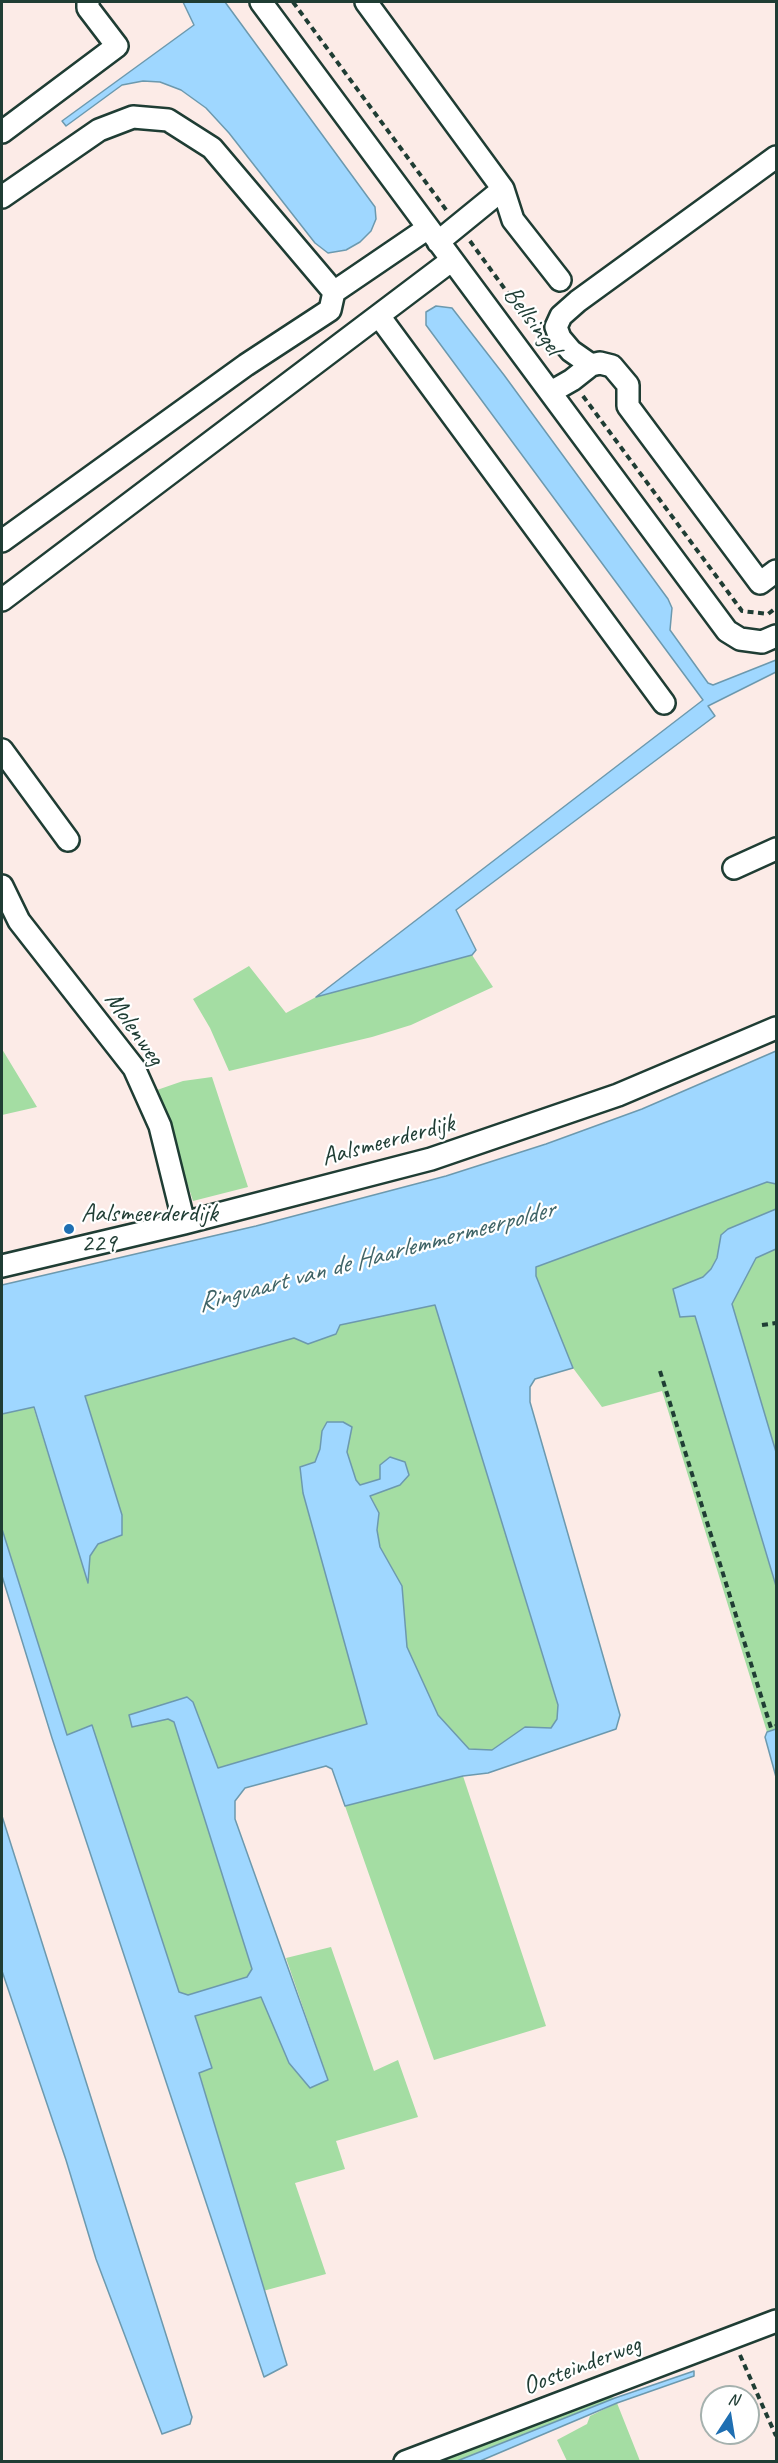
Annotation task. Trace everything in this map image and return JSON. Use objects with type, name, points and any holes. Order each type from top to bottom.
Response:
[{"type":"street","points":[[2,132],[117,46],[88,8],[88,2]]},
{"type":"street","name":"Bellsingel","points":[[261,2],[727,631],[740,639],[762,642],[777,636]]},
{"type":"street","points":[[366,2],[503,189],[513,220],[560,280]]},
{"type":"street","points":[[2,197],[99,130],[133,117],[168,120],[212,148],[334,292]]},
{"type":"street","points":[[591,365],[571,351],[560,338],[556,327],[561,316],[578,301],[777,157]]},
{"type":"street","points":[[2,541],[246,365],[330,310],[334,292],[433,235],[458,225],[503,189]]},
{"type":"street","points":[[2,600],[452,260]]},
{"type":"street","points":[[379,316],[664,703]]},
{"type":"street","points":[[551,392],[572,380],[591,365],[600,363],[612,366],[623,376],[628,385],[628,406],[760,583],[777,571]]},
{"type":"street","points":[[2,750],[68,840]]},
{"type":"street","points":[[734,868],[777,849]]},
{"type":"street","name":"Molenweg","points":[[2,886],[19,921],[134,1068],[160,1126],[184,1223]]},
{"type":"street","name":"Aalsmeerderdijk","points":[[2,1266],[184,1223],[431,1159],[618,1095],[777,1028]]},
{"type":"street","name":"Oosteinderweg","points":[[405,2462],[777,2320]]},
{"type":"path","points":[[293,2],[538,334]]},
{"type":"path","points":[[572,380],[742,611],[768,614],[777,608]]},
{"type":"path","points":[[762,1325],[777,1323]]},
{"type":"path","points":[[660,1371],[771,1728],[777,1726]]},
{"type":"path","points":[[733,2338],[777,2436]]},
{"type":"green space","points":[[472,955],[493,987],[411,1025],[372,1037],[229,1071],[210,1028],[193,999],[249,966],[286,1013],[316,997]]},
{"type":"green space","points":[[2,1049],[37,1107],[2,1115]]},
{"type":"green space","points":[[212,1077],[248,1187],[193,1201],[157,1090],[183,1081]]},
{"type":"green space","points":[[767,1182],[776,1184],[776,1209],[728,1229],[721,1235],[717,1258],[711,1269],[703,1277],[673,1289],[680,1317],[695,1316],[776,1587],[776,1729],[767,1732],[662,1391],[602,1407],[573,1368],[536,1276],[536,1266]]},
{"type":"green space","points":[[776,1249],[776,1452],[732,1304],[756,1257]]},
{"type":"green space","points":[[435,1305],[558,1706],[557,1719],[551,1728],[525,1727],[493,1750],[469,1750],[438,1715],[407,1647],[402,1586],[380,1547],[377,1530],[379,1513],[370,1495],[380,1479],[360,1485],[356,1480],[347,1452],[352,1427],[322,1431],[320,1449],[303,1493],[367,1724],[218,1768],[193,1702],[187,1697],[133,1727],[168,1719],[174,1722],[252,1969],[247,1977],[188,1995],[179,1992],[92,1726],[67,1735],[2,1529],[2,1414],[33,1406],[88,1581],[90,1556],[98,1544],[113,1539],[122,1515],[85,1396],[294,1338],[308,1344],[340,1325]]},
{"type":"green space","points":[[463,1776],[546,2026],[434,2060],[345,1806]]},
{"type":"green space","points":[[331,1947],[374,2071],[398,2060],[418,2117],[336,2141],[345,2169],[295,2183],[326,2274],[263,2291],[199,2072],[211,2068],[195,2016],[261,1996],[289,2063],[328,2080],[286,1958]]},
{"type":"green space","points":[[603,2395],[615,2398],[457,2461],[446,2461],[446,2455]]},
{"type":"green space","points":[[617,2403],[640,2461],[567,2461],[557,2440],[587,2424],[590,2416]]},
{"type":"water","points":[[183,2],[225,2],[375,207],[376,219],[371,231],[360,242],[346,250],[328,253],[315,243],[229,133],[206,108],[181,90],[160,82],[143,81],[122,85],[66,126],[62,121],[194,25]]},
{"type":"water","points":[[436,306],[452,308],[504,375],[668,599],[672,608],[670,630],[708,683],[713,685],[776,660],[776,672],[708,706],[715,716],[456,910],[476,950],[472,955],[316,997],[703,700],[426,325],[426,312]]},
{"type":"water","name":"Ringvaart van de Haarlemmermeerpolder","points":[[776,1051],[776,1184],[767,1182],[536,1267],[536,1276],[573,1368],[535,1379],[530,1387],[530,1402],[620,1715],[616,1729],[488,1773],[463,1776],[345,1806],[332,1769],[326,1766],[245,1788],[235,1801],[235,1819],[328,2080],[310,2088],[289,2063],[261,1997],[195,2016],[212,2068],[199,2073],[287,2365],[264,2377],[52,1738],[2,1576],[2,1529],[67,1735],[92,1725],[179,1992],[188,1995],[247,1977],[252,1969],[174,1722],[168,1719],[132,1727],[129,1715],[187,1697],[193,1702],[218,1768],[367,1724],[303,1493],[300,1467],[315,1462],[320,1449],[322,1431],[327,1422],[343,1422],[352,1427],[347,1452],[356,1480],[360,1485],[380,1479],[380,1465],[390,1457],[405,1462],[409,1475],[400,1485],[370,1496],[379,1513],[377,1530],[380,1547],[402,1586],[407,1647],[438,1715],[469,1749],[492,1750],[525,1727],[551,1728],[557,1719],[558,1705],[435,1305],[340,1325],[336,1334],[308,1344],[294,1338],[85,1396],[122,1515],[122,1535],[98,1544],[90,1556],[88,1583],[34,1407],[2,1414],[2,1285],[256,1226],[446,1176],[546,1144],[642,1109]]},
{"type":"water","points":[[776,1209],[776,1249],[756,1258],[732,1304],[776,1452],[776,1586],[695,1316],[680,1317],[673,1289],[703,1277],[711,1269],[717,1258],[721,1235],[728,1229]]},
{"type":"water","points":[[776,1729],[776,1777],[765,1737],[767,1732]]},
{"type":"water","points":[[2,1816],[192,2417],[190,2424],[162,2434],[96,2259],[66,2160],[2,1971]]},
{"type":"water","points":[[694,2371],[694,2376],[617,2403],[480,2461],[457,2461],[615,2398]]},
{"type":"place","name":"Aalsmeerderdijk 229","points":[[69,1229]]}]
